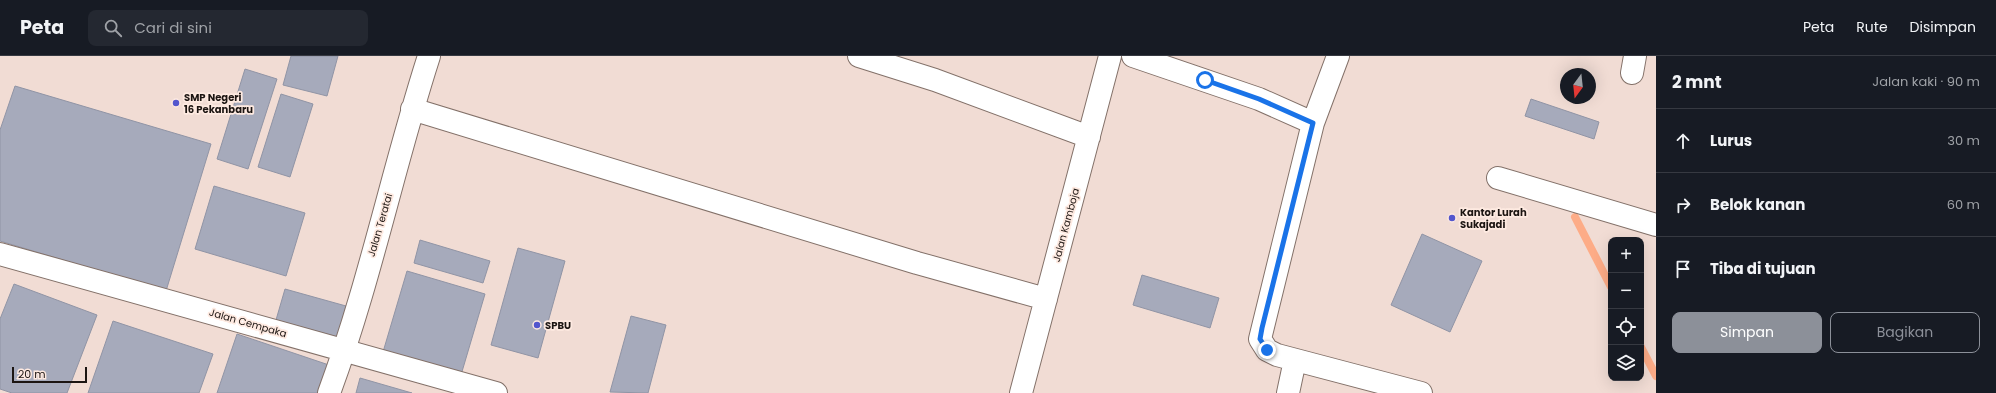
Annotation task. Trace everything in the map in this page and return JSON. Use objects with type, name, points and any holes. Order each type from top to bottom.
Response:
[{"type":"street","name":"Jalan Teratai","points":[[329,393],[345,351],[412,109],[430,56]]},
{"type":"street","points":[[859,56],[935,80],[1089,137]]},
{"type":"street","name":"Jalan Kamboja","points":[[1021,393],[1110,56]]},
{"type":"street","points":[[1133,56],[1259,99],[1313,123]]},
{"type":"street","points":[[1338,56],[1313,123],[1260,339],[1267,350],[1277,355],[1421,393]]},
{"type":"street","points":[[412,109],[917,263],[1046,299]]},
{"type":"street","points":[[1498,178],[1656,224]]},
{"type":"street","name":"Jalan Cempaka","points":[[0,254],[496,393]]},
{"type":"street","points":[[1288,393],[1295,360]]},
{"type":"building","points":[[291,56],[338,56],[327,96],[283,85]]},
{"type":"building","points":[[245,69],[277,79],[248,169],[217,159]]},
{"type":"building","points":[[15,86],[211,144],[166,291],[0,241],[0,130]]},
{"type":"building","points":[[281,94],[313,104],[290,177],[258,167]]},
{"type":"building","points":[[1531,99],[1599,122],[1594,139],[1525,116]]},
{"type":"building","points":[[214,186],[305,213],[286,276],[195,249]]},
{"type":"building","points":[[1422,234],[1482,261],[1450,332],[1391,305]]},
{"type":"building","points":[[420,240],[490,261],[483,283],[414,263]]},
{"type":"building","points":[[518,248],[565,261],[538,358],[491,345]]},
{"type":"building","points":[[407,271],[485,294],[461,375],[383,352]]},
{"type":"building","points":[[1142,275],[1219,298],[1210,328],[1133,305]]},
{"type":"building","points":[[14,284],[97,315],[67,393],[12,393],[0,389],[0,319]]},
{"type":"building","points":[[285,289],[346,306],[338,337],[276,320]]},
{"type":"building","points":[[631,316],[666,325],[648,393],[610,392]]},
{"type":"building","points":[[113,321],[213,354],[199,393],[88,393]]},
{"type":"building","points":[[237,334],[329,365],[320,393],[217,393]]},
{"type":"building","points":[[360,378],[412,393],[356,393]]},
{"type":"waterway","points":[[1575,217],[1608,281]]},
{"type":"waterway","points":[[1644,353],[1656,376]]},
{"type":"place","name":"SMP Negeri 16 Pekanbaru","points":[[176,103]]},
{"type":"place","name":"Kantor Lurah Sukajadi","points":[[1452,218]]},
{"type":"place","name":"SPBU","points":[[537,325]]},
{"type":"route","points":[[1205,80],[1259,99],[1313,123],[1262,328],[1260,339],[1267,350]]}]
